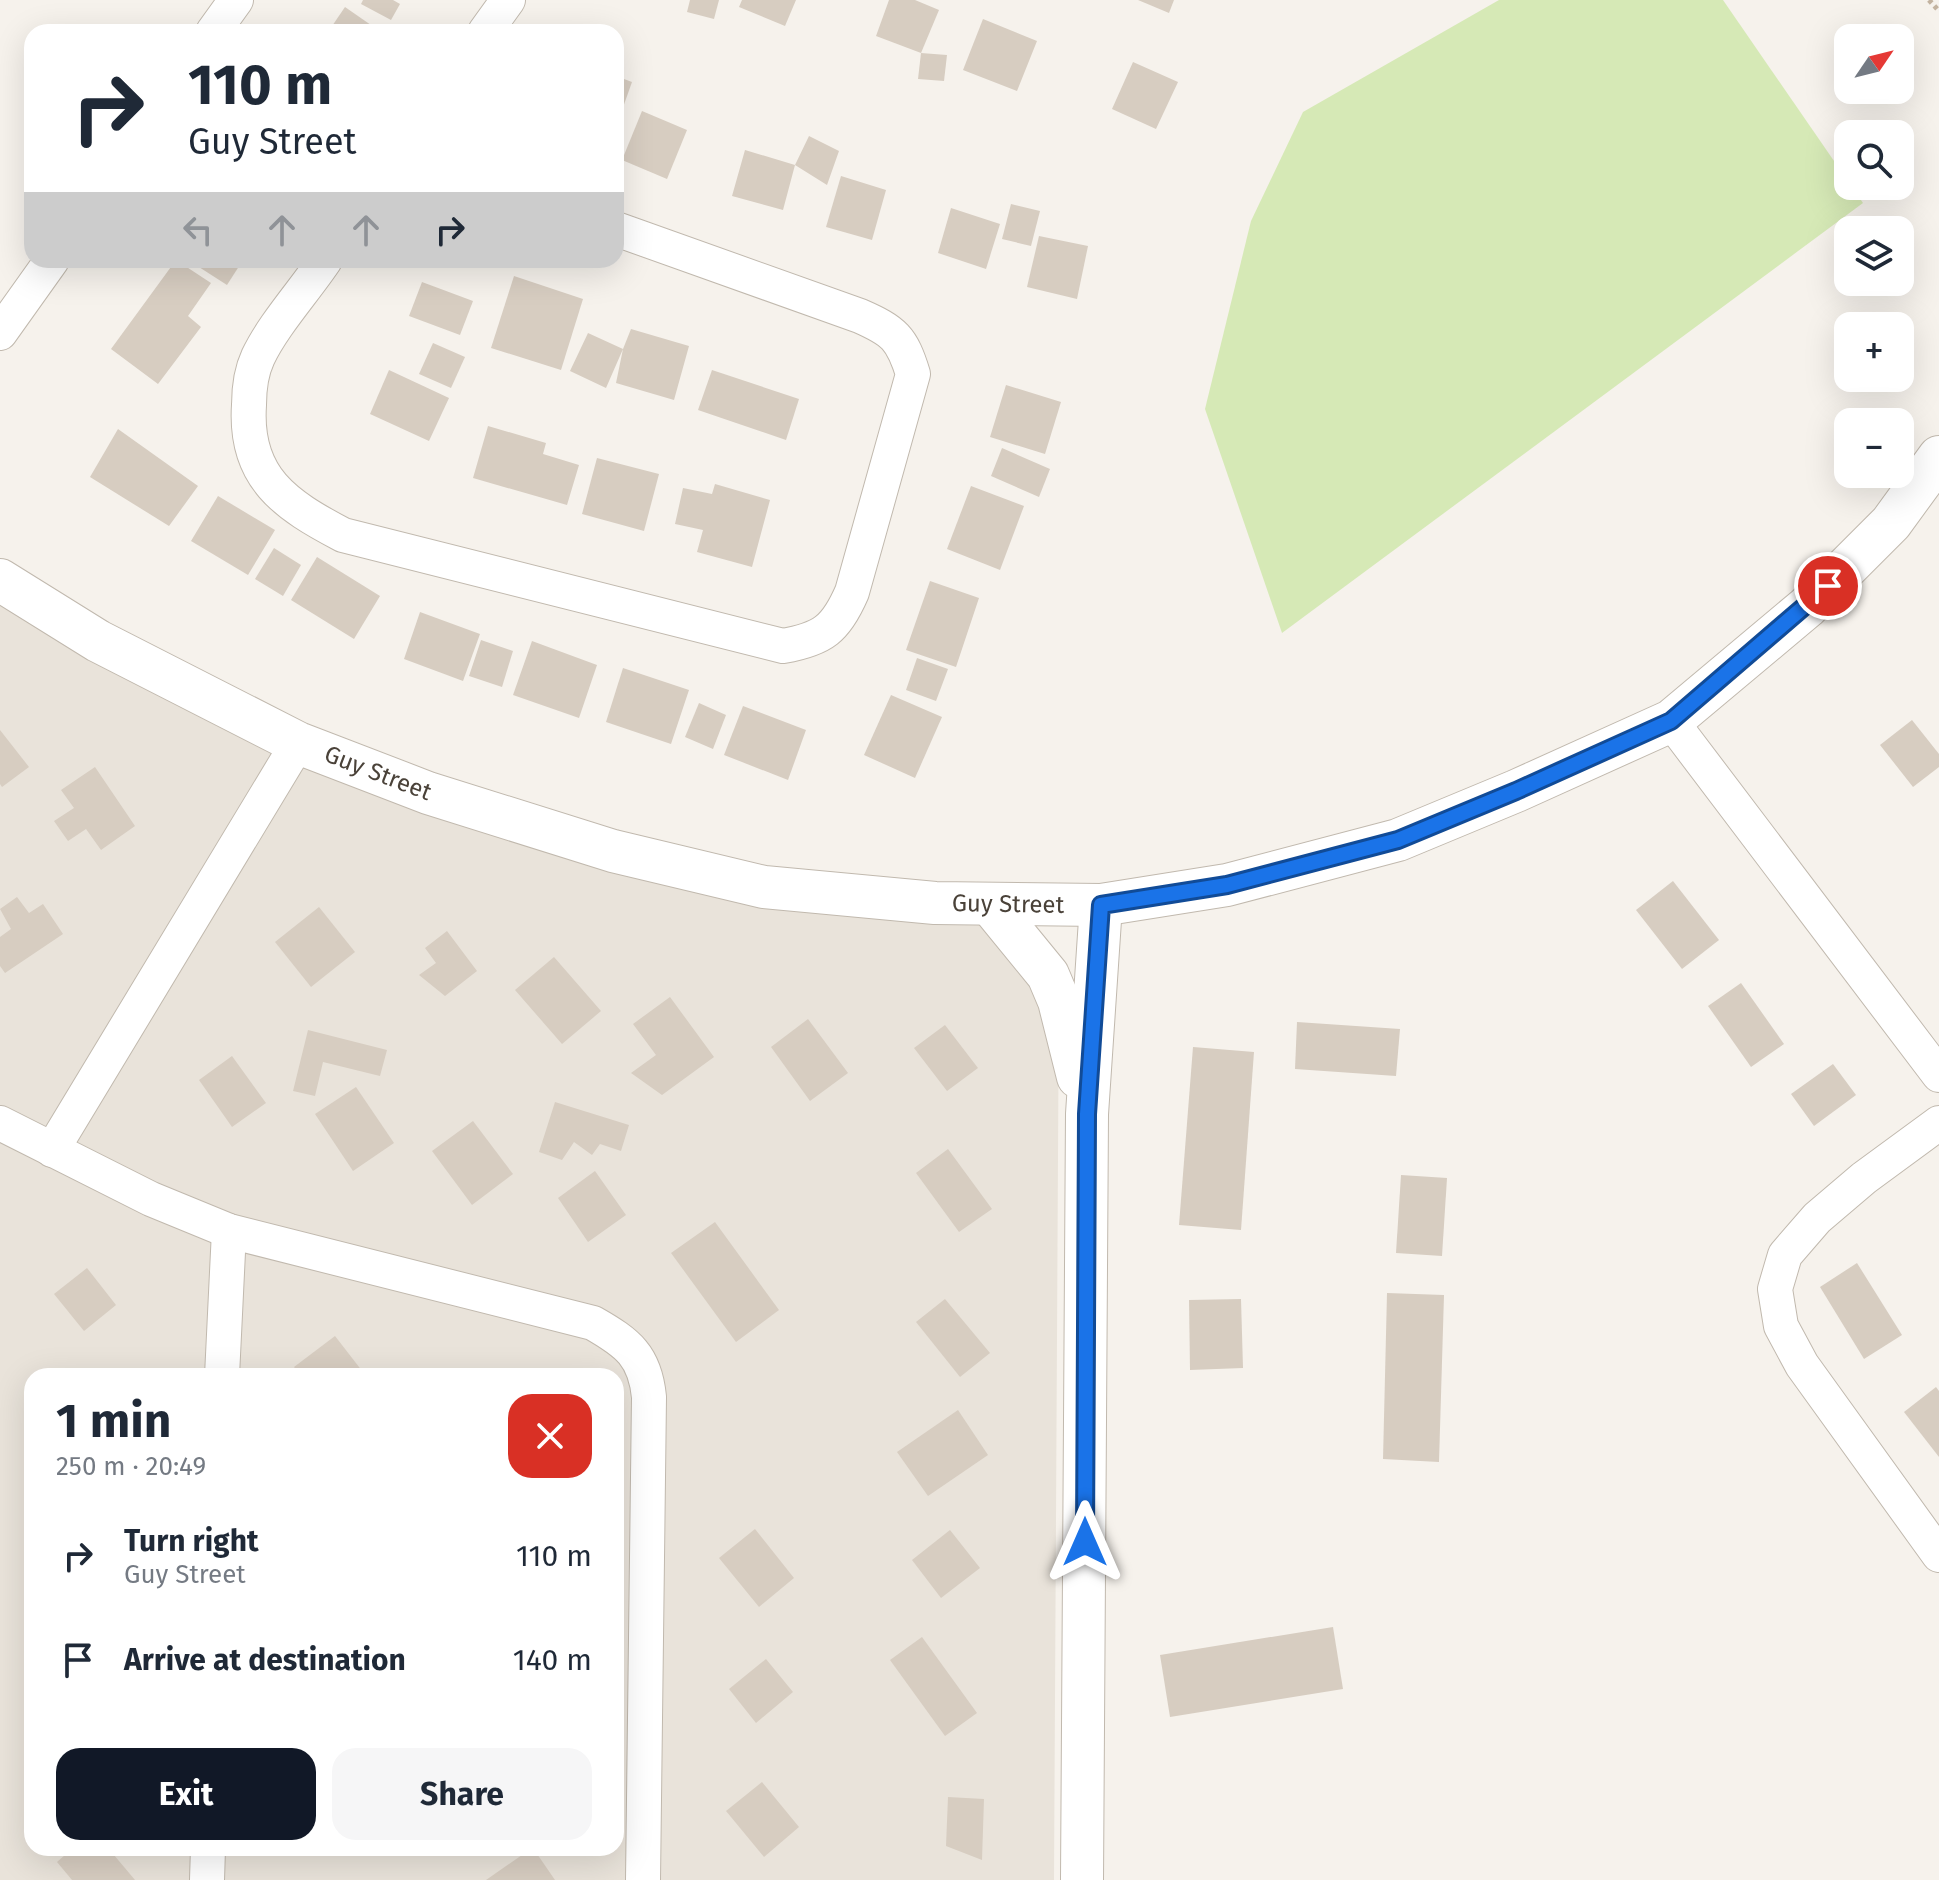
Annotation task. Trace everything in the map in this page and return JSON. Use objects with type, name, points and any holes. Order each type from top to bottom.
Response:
[{"type":"street","points":[[219,24],[236,0]]},
{"type":"street","points":[[491,24],[508,0]]},
{"type":"street","points":[[319,268],[258,356],[250,383],[248,423],[253,452],[263,477],[296,510],[343,535],[783,646],[810,641],[840,621],[852,592],[913,374],[906,352],[892,331],[860,316],[624,232]]},
{"type":"street","points":[[0,333],[46,268]]},
{"type":"street","name":"Guy Street","points":[[0,580],[98,641],[298,743],[428,793],[613,851],[764,887],[866,898],[1101,905],[1227,885],[1398,840],[1671,721],[1817,597],[1891,523],[1939,457]]},
{"type":"street","points":[[1671,721],[1939,1075]]},
{"type":"street","points":[[52,1150],[298,743]]},
{"type":"street","points":[[990,904],[1048,975],[1059,1001],[1087,1114]]},
{"type":"street","points":[[1082,1880],[1087,1114],[1101,905]]},
{"type":"street","points":[[0,1123],[151,1199],[229,1231],[593,1323],[617,1337],[634,1352],[647,1373],[649,1397],[643,1880]]},
{"type":"street","points":[[1939,1123],[1864,1178],[1817,1218],[1785,1255],[1775,1289],[1781,1326],[1802,1365],[1939,1555]]},
{"type":"street","points":[[222,1368],[229,1231]]},
{"type":"street","points":[[207,1880],[208,1856]]},
{"type":"path","points":[[1929,0],[1939,11]]},
{"type":"shaded area","points":[[0,585],[370,789],[1017,926],[1059,977],[1054,1880],[0,1880]]},
{"type":"green space","points":[[1499,0],[1723,0],[1834,161],[1834,200],[1861,200],[1863,203],[1845,216],[1834,216],[1834,224],[1282,633],[1205,409],[1251,221],[1303,112]]},
{"type":"building","points":[[363,0],[393,0],[400,4],[391,20],[361,4]]},
{"type":"building","points":[[690,0],[719,0],[714,19],[687,12]]},
{"type":"building","points":[[742,0],[796,0],[785,26],[739,7]]},
{"type":"building","points":[[889,0],[915,0],[939,10],[921,53],[876,36]]},
{"type":"building","points":[[1138,0],[1174,0],[1169,13]]},
{"type":"building","points":[[345,7],[369,24],[333,24]]},
{"type":"building","points":[[983,19],[1037,41],[1017,91],[963,70]]},
{"type":"building","points":[[921,53],[947,55],[944,81],[918,79]]},
{"type":"building","points":[[1133,62],[1178,82],[1156,129],[1112,109]]},
{"type":"building","points":[[624,79],[632,82],[624,105]]},
{"type":"building","points":[[642,111],[687,130],[667,179],[624,161]]},
{"type":"building","points":[[809,136],[839,151],[827,185],[795,165]]},
{"type":"building","points":[[745,150],[795,165],[783,210],[732,196]]},
{"type":"building","points":[[841,176],[886,190],[872,240],[826,227]]},
{"type":"building","points":[[1011,204],[1040,211],[1031,246],[1002,239]]},
{"type":"building","points":[[951,208],[1000,224],[986,269],[938,253]]},
{"type":"building","points":[[1039,236],[1088,246],[1077,299],[1027,287]]},
{"type":"building","points":[[170,268],[188,268],[211,283],[188,316],[201,327],[158,384],[111,349]]},
{"type":"building","points":[[200,268],[238,268],[227,285]]},
{"type":"building","points":[[514,276],[583,299],[561,370],[491,348]]},
{"type":"building","points":[[422,282],[473,301],[460,335],[409,316]]},
{"type":"building","points":[[631,329],[689,346],[674,400],[616,383]]},
{"type":"building","points":[[588,333],[623,349],[606,388],[570,371]]},
{"type":"building","points":[[433,343],[465,357],[451,388],[419,374]]},
{"type":"building","points":[[389,370],[449,398],[429,441],[370,414]]},
{"type":"building","points":[[712,370],[799,399],[786,440],[698,410]]},
{"type":"building","points":[[1006,385],[1061,402],[1045,454],[990,437]]},
{"type":"building","points":[[488,426],[546,443],[543,454],[579,465],[567,505],[473,478]]},
{"type":"building","points":[[118,429],[198,486],[169,526],[90,477]]},
{"type":"building","points":[[1002,448],[1050,469],[1039,497],[991,476]]},
{"type":"building","points":[[597,458],[659,474],[644,531],[582,514]]},
{"type":"building","points":[[715,484],[770,500],[752,567],[697,552],[703,530],[675,524],[683,488],[712,494]]},
{"type":"building","points":[[971,486],[1024,506],[1000,570],[947,549]]},
{"type":"building","points":[[218,496],[275,530],[248,575],[191,541]]},
{"type":"building","points":[[274,548],[301,565],[283,596],[255,579]]},
{"type":"building","points":[[317,557],[380,596],[354,639],[291,600]]},
{"type":"building","points":[[930,581],[979,598],[956,667],[906,650]]},
{"type":"building","points":[[420,612],[480,634],[463,681],[404,659]]},
{"type":"building","points":[[481,640],[513,651],[502,687],[469,676]]},
{"type":"building","points":[[532,641],[597,665],[579,718],[513,695]]},
{"type":"building","points":[[917,658],[948,669],[936,701],[906,690]]},
{"type":"building","points":[[623,668],[689,690],[671,744],[606,722]]},
{"type":"building","points":[[891,695],[942,717],[915,778],[864,755]]},
{"type":"building","points":[[699,703],[726,715],[713,749],[685,737]]},
{"type":"building","points":[[743,706],[806,730],[788,780],[724,755]]},
{"type":"building","points":[[1912,720],[1939,754],[1939,767],[1913,787],[1880,745]]},
{"type":"building","points":[[0,730],[29,767],[2,787],[0,784]]},
{"type":"building","points":[[95,767],[135,826],[101,850],[86,829],[68,841],[54,821],[74,808],[61,790]]},
{"type":"building","points":[[1673,881],[1719,940],[1682,969],[1636,910]]},
{"type":"building","points":[[17,897],[29,913],[43,904],[63,934],[5,973],[0,966],[0,937],[11,929],[0,909]]},
{"type":"building","points":[[319,907],[355,952],[311,987],[275,942]]},
{"type":"building","points":[[447,931],[477,971],[445,996],[419,975],[436,963],[425,948]]},
{"type":"building","points":[[554,957],[601,1011],[562,1044],[515,990]]},
{"type":"building","points":[[1741,983],[1784,1044],[1751,1067],[1708,1006]]},
{"type":"building","points":[[670,997],[714,1057],[662,1095],[631,1073],[656,1055],[633,1024]]},
{"type":"building","points":[[808,1019],[848,1073],[810,1101],[771,1047]]},
{"type":"building","points":[[1297,1022],[1400,1029],[1396,1076],[1295,1069]]},
{"type":"building","points":[[945,1025],[978,1068],[947,1091],[914,1048]]},
{"type":"building","points":[[308,1030],[387,1050],[380,1076],[323,1062],[315,1096],[293,1091]]},
{"type":"building","points":[[1193,1047],[1254,1052],[1241,1230],[1179,1225]]},
{"type":"building","points":[[232,1056],[266,1103],[232,1127],[199,1080]]},
{"type":"building","points":[[1833,1064],[1856,1095],[1814,1126],[1791,1094]]},
{"type":"building","points":[[356,1087],[394,1143],[353,1171],[315,1114]]},
{"type":"building","points":[[555,1102],[629,1125],[621,1151],[600,1144],[592,1155],[574,1142],[562,1160],[539,1152]]},
{"type":"building","points":[[473,1121],[513,1174],[472,1205],[432,1151]]},
{"type":"building","points":[[948,1149],[992,1209],[959,1232],[916,1173]]},
{"type":"building","points":[[595,1171],[626,1215],[588,1242],[558,1198]]},
{"type":"building","points":[[1401,1175],[1447,1178],[1442,1256],[1396,1253]]},
{"type":"building","points":[[715,1222],[779,1310],[736,1342],[671,1253]]},
{"type":"building","points":[[1857,1263],[1902,1335],[1864,1359],[1820,1287]]},
{"type":"building","points":[[87,1268],[116,1305],[84,1331],[54,1294]]},
{"type":"building","points":[[1387,1293],[1444,1295],[1439,1462],[1383,1459]]},
{"type":"building","points":[[945,1299],[990,1353],[960,1377],[916,1322]]},
{"type":"building","points":[[1241,1299],[1243,1368],[1190,1370],[1189,1300]]},
{"type":"building","points":[[335,1336],[360,1368],[295,1368]]},
{"type":"building","points":[[1936,1387],[1939,1391],[1939,1457],[1904,1412]]},
{"type":"building","points":[[958,1410],[988,1455],[928,1496],[897,1452]]},
{"type":"building","points":[[755,1529],[794,1578],[759,1607],[719,1558]]},
{"type":"building","points":[[950,1530],[980,1568],[941,1598],[912,1560]]},
{"type":"building","points":[[1333,1627],[1343,1689],[1170,1717],[1160,1655]]},
{"type":"building","points":[[922,1637],[977,1713],[945,1736],[890,1660]]},
{"type":"building","points":[[766,1659],[793,1692],[756,1723],[729,1689]]},
{"type":"building","points":[[762,1782],[799,1827],[764,1857],[726,1811]]},
{"type":"building","points":[[948,1797],[984,1799],[982,1860],[946,1846]]},
{"type":"building","points":[[64,1856],[115,1856],[135,1880],[72,1880],[57,1862]]},
{"type":"building","points":[[520,1856],[538,1856],[555,1880],[486,1880]]},
{"type":"route","points":[[1085,1542],[1087,1114],[1101,905],[1227,885],[1398,840],[1516,791],[1671,721],[1828,586]]}]
